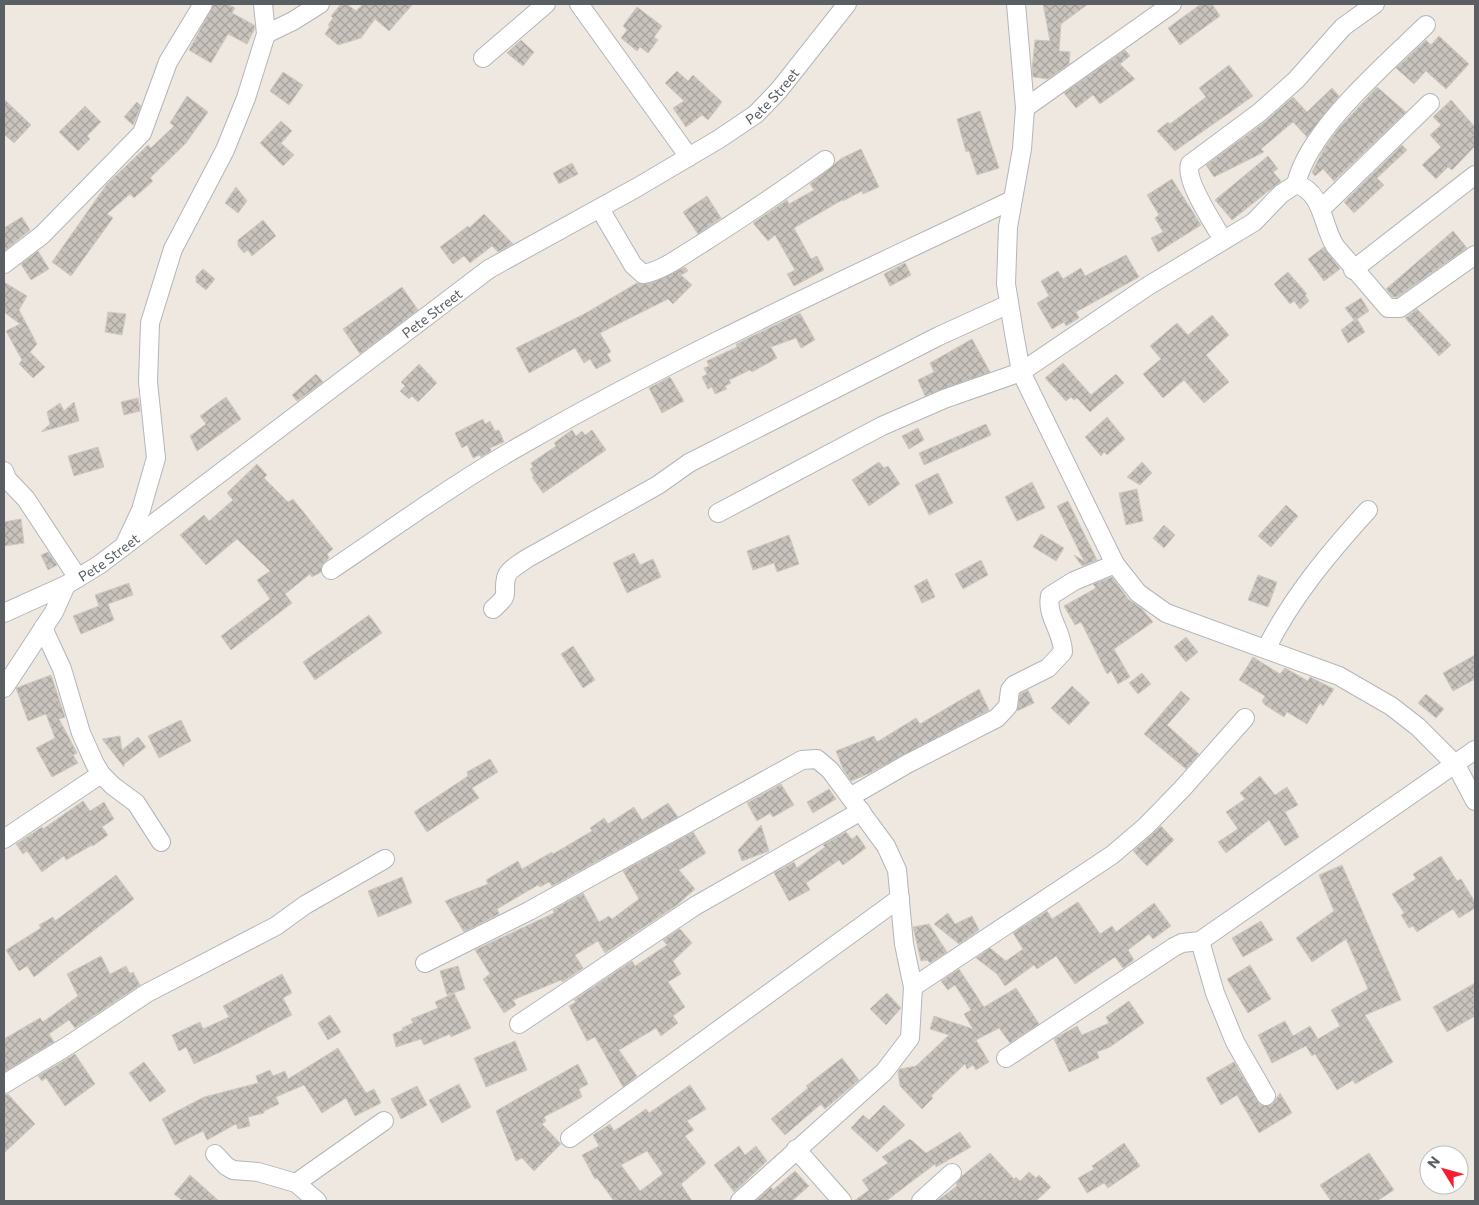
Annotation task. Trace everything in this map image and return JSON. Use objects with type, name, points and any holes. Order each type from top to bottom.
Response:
[{"type":"street","points":[[4,264],[42,235],[142,133],[168,62],[203,4]]},
{"type":"street","points":[[124,547],[141,510],[156,458],[148,382],[150,323],[158,291],[173,249],[225,150],[246,98],[266,34],[263,4]]},
{"type":"street","points":[[266,34],[293,21],[320,4]]},
{"type":"street","points":[[483,58],[546,4]]},
{"type":"street","points":[[579,4],[689,157]]},
{"type":"street","name":"Pete Street","points":[[4,613],[72,581],[124,547],[489,269],[539,240],[600,209],[689,157],[756,114],[779,90],[847,4]]},
{"type":"street","points":[[1016,4],[1025,108],[1022,149],[1008,227],[1006,274],[1009,304],[1021,372],[1115,564],[1138,593],[1166,612],[1322,669],[1368,691],[1418,727],[1456,765],[1475,801]]},
{"type":"street","points":[[1025,108],[1172,4]]},
{"type":"street","points":[[1223,240],[1192,181],[1188,170],[1190,164],[1260,112],[1296,80],[1343,27],[1375,4]]},
{"type":"street","points":[[718,513],[882,426],[944,398],[1021,372],[1148,286],[1254,222],[1281,194],[1296,184],[1304,159],[1316,140],[1371,79],[1426,25]]},
{"type":"street","points":[[1321,209],[1430,103]]},
{"type":"street","points":[[600,209],[632,265],[643,274],[650,273],[748,214],[825,160]]},
{"type":"street","points":[[1353,270],[1475,175]]},
{"type":"street","points":[[1296,184],[1302,186],[1313,195],[1321,209],[1329,236],[1353,270],[1382,303],[1394,309],[1400,308],[1475,255]]},
{"type":"street","points":[[331,570],[501,457],[608,397],[690,355],[1012,200]]},
{"type":"street","points":[[493,609],[507,594],[506,579],[508,574],[526,559],[658,485],[689,463],[939,336],[1009,304]]},
{"type":"street","points":[[4,471],[8,479],[26,499],[72,581],[4,688]]},
{"type":"street","points":[[1266,649],[1279,623],[1299,591],[1368,510]]},
{"type":"street","points":[[519,1024],[695,906],[856,804],[949,741],[997,718],[1008,706],[1010,690],[1014,685],[1048,668],[1063,652],[1063,642],[1051,615],[1050,596],[1074,581],[1115,564]]},
{"type":"street","points":[[43,628],[65,676],[81,733],[100,774],[136,803],[161,842]]},
{"type":"street","points":[[913,987],[1112,856],[1146,826],[1182,789],[1245,718]]},
{"type":"street","points":[[1006,1058],[1174,947],[1200,941],[1475,750]]},
{"type":"street","points":[[425,963],[528,911],[802,760],[818,759],[830,770],[886,846],[897,870],[904,944],[913,987],[910,1038],[884,1072],[740,1201]]},
{"type":"street","points":[[4,839],[100,774]]},
{"type":"street","points":[[4,1084],[69,1045],[147,993],[276,926],[305,905],[385,859]]},
{"type":"street","points":[[570,1138],[900,898]]},
{"type":"street","points":[[1200,941],[1216,993],[1235,1042],[1266,1096]]},
{"type":"street","points":[[296,1183],[384,1121]]},
{"type":"street","points":[[796,1149],[842,1201]]},
{"type":"street","points":[[215,1154],[226,1166],[233,1170],[258,1172],[296,1183],[317,1201]]},
{"type":"street","points":[[921,1201],[952,1173]]},
{"type":"building","points":[[214,4],[227,4],[235,8],[232,13],[254,25],[255,28],[247,44],[228,34],[211,63],[189,50]]},
{"type":"building","points":[[341,4],[347,4],[356,11],[363,4],[413,4],[389,31],[375,19],[361,38],[338,45],[325,34],[333,18],[331,16]]},
{"type":"building","points":[[1043,4],[1088,4],[1061,24],[1059,51],[1070,52],[1069,64],[1048,79],[1033,77],[1032,70],[1035,40],[1050,41]]},
{"type":"building","points":[[1201,4],[1212,4],[1220,16],[1180,45],[1168,28]]},
{"type":"building","points":[[637,7],[662,26],[654,37],[658,40],[648,53],[640,47],[637,51],[621,38],[627,30],[623,26]]},
{"type":"building","points":[[1439,36],[1469,64],[1446,89],[1426,71],[1414,84],[1396,68],[1426,40],[1431,45]]},
{"type":"building","points":[[521,40],[534,52],[523,66],[507,53]]},
{"type":"building","points":[[1125,50],[1130,56],[1120,64],[1135,79],[1100,104],[1093,95],[1076,108],[1064,93]]},
{"type":"building","points":[[1229,65],[1253,96],[1175,151],[1157,131],[1168,122],[1170,124],[1206,97],[1199,88]]},
{"type":"building","points":[[677,71],[688,81],[693,75],[722,102],[708,120],[702,115],[686,127],[673,108],[684,101],[665,83]]},
{"type":"building","points":[[283,72],[303,85],[289,105],[270,91]]},
{"type":"building","points":[[1377,87],[1406,112],[1334,181],[1323,169],[1315,176],[1312,172],[1325,147],[1340,127]]},
{"type":"building","points":[[1332,88],[1339,96],[1307,137],[1293,122],[1261,149],[1264,152],[1214,177],[1206,165],[1266,121],[1293,97],[1307,112]]},
{"type":"building","points":[[187,96],[208,112],[186,143],[150,178],[153,181],[134,198],[130,194],[107,214],[113,218],[71,276],[52,262],[107,184],[148,145],[151,148],[174,126],[170,123]]},
{"type":"building","points":[[4,99],[31,125],[14,143],[4,134]]},
{"type":"building","points":[[1451,100],[1475,127],[1475,146],[1452,170],[1448,167],[1436,179],[1422,165],[1441,147],[1430,135],[1441,125],[1433,117]]},
{"type":"building","points":[[137,102],[141,106],[133,125],[124,117]]},
{"type":"building","points":[[85,106],[101,122],[87,136],[90,139],[78,151],[59,132]]},
{"type":"building","points":[[980,111],[999,168],[977,175],[969,151],[966,152],[957,119]]},
{"type":"building","points":[[281,121],[292,131],[281,143],[294,155],[283,166],[260,143]]},
{"type":"building","points":[[1402,145],[1407,150],[1377,178],[1384,185],[1354,213],[1344,202]]},
{"type":"building","points":[[861,149],[879,187],[863,194],[862,191],[842,200],[794,228],[811,259],[817,256],[824,270],[794,286],[787,274],[795,270],[775,235],[768,241],[753,223],[787,200],[789,204],[814,190],[810,184],[842,158]]},
{"type":"building","points":[[1268,156],[1278,169],[1273,172],[1281,181],[1232,220],[1215,200]]},
{"type":"building","points":[[572,163],[578,174],[559,184],[553,173]]},
{"type":"building","points":[[1172,179],[1201,225],[1158,252],[1151,238],[1163,232],[1155,218],[1159,215],[1147,195]]},
{"type":"building","points":[[236,187],[247,201],[238,213],[225,203]]},
{"type":"building","points":[[707,196],[721,218],[698,234],[683,212]]},
{"type":"building","points":[[484,214],[513,244],[498,252],[492,246],[470,263],[464,256],[453,264],[440,247],[468,226],[469,228]]},
{"type":"building","points":[[22,217],[30,230],[4,251],[4,228]]},
{"type":"building","points":[[263,220],[276,236],[252,256],[248,250],[244,253],[238,246],[238,240]]},
{"type":"building","points":[[1453,231],[1467,248],[1397,297],[1393,297],[1386,289]]},
{"type":"building","points":[[1324,247],[1340,269],[1324,281],[1308,259]]},
{"type":"building","points":[[38,251],[49,269],[31,280],[21,264]]},
{"type":"building","points":[[1126,255],[1139,277],[1076,312],[1079,318],[1066,326],[1064,322],[1052,329],[1037,303],[1049,296],[1041,281],[1058,271],[1063,279],[1081,268],[1085,276]]},
{"type":"building","points":[[905,263],[911,275],[890,286],[884,274]]},
{"type":"building","points":[[685,267],[688,271],[681,275],[692,285],[673,304],[668,299],[600,333],[611,352],[607,354],[611,361],[596,369],[590,359],[584,363],[575,348],[529,373],[516,348],[586,313],[637,283],[654,282]]},
{"type":"building","points":[[203,269],[215,279],[206,290],[196,282],[196,276]]},
{"type":"building","points":[[1288,272],[1307,294],[1305,295],[1309,301],[1300,309],[1294,301],[1290,304],[1274,284]]},
{"type":"building","points":[[4,282],[27,296],[19,310],[37,344],[30,352],[45,367],[33,378],[19,364],[22,360],[6,331],[20,324],[4,312]]},
{"type":"building","points":[[402,287],[418,310],[360,354],[343,329]]},
{"type":"building","points":[[1361,298],[1369,311],[1357,319],[1365,332],[1348,343],[1341,330],[1354,320],[1345,308]]},
{"type":"building","points":[[1417,309],[1451,345],[1439,356],[1405,318]]},
{"type":"building","points":[[108,312],[126,314],[122,335],[105,332]]},
{"type":"building","points":[[800,313],[815,340],[801,348],[796,338],[771,347],[777,358],[752,372],[750,370],[729,380],[731,383],[725,386],[727,389],[715,394],[712,387],[708,389],[702,377],[707,374],[704,368],[709,366],[707,361],[737,347],[736,344]]},
{"type":"building","points":[[1212,315],[1229,335],[1206,355],[1229,382],[1204,403],[1184,380],[1163,398],[1143,374],[1161,359],[1150,346],[1177,323],[1188,335]]},
{"type":"building","points":[[972,339],[990,372],[925,396],[918,380],[934,372],[930,363]]},
{"type":"building","points":[[1063,363],[1091,395],[1116,374],[1124,383],[1090,412],[1077,398],[1074,400],[1071,397],[1066,401],[1045,378]]},
{"type":"building","points":[[419,364],[437,383],[418,402],[412,396],[409,399],[400,391],[405,386],[401,382]]},
{"type":"building","points":[[316,374],[323,382],[297,401],[292,395]]},
{"type":"building","points":[[670,377],[684,401],[662,413],[649,388]]},
{"type":"building","points":[[226,397],[241,419],[197,451],[190,436],[206,424],[200,416]]},
{"type":"building","points":[[138,398],[140,411],[124,415],[121,402]]},
{"type":"building","points":[[74,402],[79,421],[41,432],[50,424],[47,412],[60,403],[64,411]]},
{"type":"building","points":[[1107,417],[1125,439],[1107,455],[1104,452],[1101,456],[1085,437]]},
{"type":"building","points":[[483,419],[485,424],[490,421],[495,431],[499,430],[504,442],[490,448],[491,451],[481,457],[480,455],[473,458],[467,445],[462,448],[455,433]]},
{"type":"building","points":[[986,424],[991,435],[924,465],[919,453]]},
{"type":"building","points":[[918,428],[924,440],[909,449],[902,436]]},
{"type":"building","points":[[572,430],[576,436],[582,431],[585,435],[592,430],[606,450],[543,493],[532,477],[534,476],[530,469],[533,467],[531,463],[556,446],[554,443]]},
{"type":"building","points":[[98,447],[104,467],[74,476],[68,456]]},
{"type":"building","points":[[879,462],[884,468],[888,466],[900,484],[869,506],[852,480]]},
{"type":"building","points":[[1142,462],[1152,473],[1140,485],[1127,477]]},
{"type":"building","points":[[257,464],[267,475],[264,478],[288,502],[293,499],[333,549],[327,554],[329,558],[322,565],[321,572],[312,577],[310,574],[285,594],[292,603],[231,650],[221,636],[270,599],[257,580],[270,571],[237,539],[206,565],[180,535],[204,515],[209,521],[233,500],[227,493]]},
{"type":"building","points":[[938,473],[953,503],[929,515],[915,485]]},
{"type":"building","points":[[1032,482],[1045,508],[1017,521],[1005,497]]},
{"type":"building","points":[[1137,489],[1143,521],[1126,525],[1119,493]]},
{"type":"building","points":[[1068,501],[1097,560],[1082,566],[1074,555],[1084,561],[1057,506]]},
{"type":"building","points":[[1286,505],[1298,516],[1271,547],[1258,536]]},
{"type":"building","points":[[21,519],[24,543],[4,546],[4,522]]},
{"type":"building","points":[[1164,525],[1175,535],[1164,548],[1153,538]]},
{"type":"building","points":[[1041,534],[1064,548],[1056,561],[1033,547]]},
{"type":"building","points":[[789,535],[799,564],[777,572],[774,563],[753,570],[747,551]]},
{"type":"building","points":[[48,552],[57,565],[48,570],[41,555]]},
{"type":"building","points":[[634,553],[640,565],[653,559],[661,577],[627,593],[613,563]]},
{"type":"building","points":[[981,560],[988,575],[963,589],[955,574]]},
{"type":"building","points":[[1258,575],[1277,582],[1268,607],[1248,600]]},
{"type":"building","points":[[1112,577],[1128,599],[1142,609],[1153,622],[1114,649],[1130,677],[1118,684],[1111,671],[1107,674],[1081,622],[1075,625],[1064,606],[1096,588],[1093,584]]},
{"type":"building","points":[[927,579],[935,597],[922,603],[914,586]]},
{"type":"building","points":[[129,583],[133,595],[108,604],[114,620],[81,634],[73,616],[99,606],[95,595]]},
{"type":"building","points":[[369,615],[382,633],[315,680],[303,662]]},
{"type":"building","points":[[1186,637],[1198,652],[1186,662],[1174,647]]},
{"type":"building","points":[[573,646],[595,680],[583,688],[561,654]]},
{"type":"building","points":[[1475,655],[1475,679],[1453,691],[1443,673]]},
{"type":"building","points":[[1253,657],[1280,674],[1285,668],[1308,681],[1310,677],[1334,689],[1323,706],[1320,703],[1307,724],[1287,712],[1284,717],[1265,705],[1262,701],[1265,696],[1239,680]]},
{"type":"building","points":[[1142,673],[1151,684],[1138,694],[1129,683]]},
{"type":"building","points":[[51,675],[65,717],[59,719],[77,753],[73,755],[78,763],[52,777],[36,748],[55,738],[46,714],[28,721],[16,688]]},
{"type":"building","points":[[1072,686],[1090,703],[1069,725],[1051,708]]},
{"type":"building","points":[[979,689],[989,710],[870,773],[851,781],[843,769],[836,751],[874,736],[877,742],[916,718],[920,724]]},
{"type":"building","points":[[1028,690],[1034,703],[1017,711],[1020,694]]},
{"type":"building","points":[[1181,691],[1190,699],[1167,725],[1199,754],[1186,769],[1144,734]]},
{"type":"building","points":[[1426,694],[1444,709],[1436,718],[1418,703]]},
{"type":"building","points":[[181,720],[191,741],[159,758],[148,736]]},
{"type":"building","points":[[120,736],[122,750],[138,737],[146,747],[124,764],[124,767],[102,739]]},
{"type":"building","points":[[490,759],[498,772],[472,788],[479,798],[427,832],[414,812],[468,776],[467,772]]},
{"type":"building","points":[[1260,776],[1275,795],[1287,787],[1298,805],[1285,812],[1299,837],[1285,846],[1269,820],[1226,853],[1218,842],[1238,829],[1226,812],[1245,799],[1240,793]]},
{"type":"building","points":[[781,784],[794,805],[773,817],[770,813],[757,821],[747,803]]},
{"type":"building","points":[[829,789],[836,799],[813,813],[807,802]]},
{"type":"building","points":[[83,801],[90,811],[104,802],[114,819],[102,827],[108,835],[93,846],[66,860],[64,856],[42,872],[27,851],[23,854],[16,844],[42,827],[43,829]]},
{"type":"building","points":[[668,803],[678,817],[552,886],[549,882],[540,887],[538,885],[497,909],[499,914],[464,932],[445,901],[488,884],[486,880],[518,861],[522,869],[552,852],[553,854],[592,831],[590,828],[604,818],[608,824],[634,807],[642,820]]},
{"type":"building","points":[[761,825],[769,851],[742,861],[738,850]]},
{"type":"building","points":[[1161,826],[1174,840],[1147,866],[1133,851]]},
{"type":"building","points":[[693,832],[706,853],[679,870],[695,889],[677,905],[605,953],[598,941],[575,955],[583,968],[562,982],[561,980],[513,1000],[516,1005],[504,1013],[483,979],[490,974],[475,950],[554,913],[553,910],[583,893],[599,922],[609,916],[612,919],[639,899],[623,871]]},
{"type":"building","points":[[846,832],[852,839],[857,835],[866,848],[843,865],[839,860],[806,883],[810,890],[789,901],[774,873],[794,862],[797,868],[825,847],[823,845]]},
{"type":"building","points":[[1441,856],[1457,881],[1461,879],[1475,902],[1475,908],[1459,918],[1453,909],[1417,932],[1413,926],[1409,928],[1401,915],[1404,913],[1392,894],[1416,879],[1413,874]]},
{"type":"building","points":[[1342,865],[1401,1000],[1365,1015],[1393,1062],[1355,1084],[1353,1080],[1337,1090],[1315,1054],[1312,1056],[1306,1046],[1272,1063],[1258,1035],[1285,1021],[1293,1036],[1310,1026],[1318,1039],[1340,1026],[1331,1010],[1368,989],[1346,939],[1312,962],[1296,938],[1334,911],[1319,875]]},
{"type":"building","points":[[116,875],[134,899],[34,977],[27,966],[19,971],[6,950],[41,928],[39,925],[53,917],[55,921]]},
{"type":"building","points":[[402,877],[412,903],[378,917],[368,891]]},
{"type":"building","points":[[1078,902],[1100,934],[1112,926],[1116,932],[1154,903],[1171,926],[1153,939],[1149,934],[1128,950],[1134,960],[1123,968],[1115,957],[1075,984],[1056,956],[1037,969],[1034,965],[1005,986],[997,974],[976,958],[990,948],[1006,961],[1023,949],[1013,933],[1047,911],[1052,919]]},
{"type":"building","points":[[948,913],[955,924],[972,916],[979,930],[959,944],[934,924]]},
{"type":"building","points":[[1261,921],[1273,940],[1243,957],[1232,938]]},
{"type":"building","points":[[929,924],[947,952],[930,963],[927,960],[921,961],[913,927]]},
{"type":"building","points":[[680,929],[692,943],[673,961],[681,974],[668,982],[685,1007],[673,1016],[678,1023],[661,1036],[656,1028],[619,1050],[637,1076],[623,1087],[595,1037],[587,1041],[569,1006],[576,1002],[574,1000],[632,961],[635,966],[667,945],[663,940]]},
{"type":"building","points":[[101,956],[110,974],[126,966],[130,974],[133,972],[140,985],[75,1028],[69,1020],[49,1034],[54,1042],[4,1072],[4,1039],[40,1018],[43,1022],[78,996],[67,974]]},
{"type":"building","points":[[1250,965],[1271,999],[1248,1013],[1227,979]]},
{"type":"building","points":[[458,966],[465,989],[447,995],[440,971]]},
{"type":"building","points":[[959,969],[984,1007],[1016,988],[1039,1024],[1010,1043],[999,1028],[976,1040],[989,1062],[976,1070],[973,1065],[967,1069],[965,1064],[931,1096],[933,1098],[922,1109],[900,1086],[898,1072],[900,1069],[916,1066],[949,1035],[930,1029],[934,1016],[973,1029],[964,1014],[971,1010],[955,985],[948,990],[941,981]]},
{"type":"building","points":[[282,974],[292,993],[283,998],[292,1015],[194,1064],[186,1047],[179,1051],[172,1035],[200,1022],[203,1029],[229,1017],[223,1006]]},
{"type":"building","points":[[1475,983],[1475,1016],[1447,1032],[1433,1007]]},
{"type":"building","points":[[454,993],[471,1028],[451,1037],[450,1034],[424,1045],[421,1039],[396,1047],[393,1034],[413,1023],[411,1019],[438,1008],[435,1002]]},
{"type":"building","points":[[887,993],[901,1008],[886,1025],[870,1009]]},
{"type":"building","points":[[1129,1001],[1144,1023],[1110,1047],[1097,1052],[1099,1058],[1069,1072],[1054,1039],[1077,1026],[1082,1035],[1109,1023],[1106,1017]]},
{"type":"building","points":[[330,1015],[341,1032],[328,1040],[318,1023]]},
{"type":"building","points":[[515,1041],[527,1070],[486,1087],[474,1058]]},
{"type":"building","points":[[338,1048],[366,1093],[374,1089],[381,1103],[355,1116],[346,1098],[322,1113],[304,1085],[276,1097],[279,1104],[264,1111],[264,1113],[248,1117],[250,1126],[238,1129],[236,1124],[207,1140],[203,1131],[175,1145],[162,1119],[204,1097],[258,1083],[256,1076],[270,1070],[273,1076],[285,1071],[288,1079]]},
{"type":"building","points":[[75,1054],[95,1084],[65,1106],[46,1078],[42,1081],[38,1076]]},
{"type":"building","points":[[842,1058],[859,1080],[825,1109],[821,1104],[785,1135],[771,1119],[808,1088],[806,1086]]},
{"type":"building","points":[[144,1062],[166,1091],[150,1102],[129,1073]]},
{"type":"building","points":[[1234,1062],[1260,1105],[1272,1105],[1280,1093],[1292,1113],[1259,1133],[1237,1095],[1221,1105],[1206,1078]]},
{"type":"building","points":[[578,1064],[588,1084],[579,1089],[582,1097],[544,1117],[546,1121],[542,1124],[561,1144],[534,1171],[522,1158],[516,1161],[496,1111]]},
{"type":"building","points":[[459,1084],[471,1107],[442,1123],[429,1100]]},
{"type":"building","points":[[690,1085],[706,1109],[687,1121],[694,1130],[685,1136],[706,1163],[681,1184],[692,1201],[614,1201],[597,1178],[595,1179],[582,1155],[599,1146],[593,1135],[610,1124],[614,1131],[646,1109],[649,1113]],"holes":[[[647,1151],[663,1174],[640,1191],[621,1165]]]},
{"type":"building","points":[[417,1086],[427,1105],[401,1119],[391,1099]]},
{"type":"building","points":[[8,1094],[35,1124],[4,1153],[4,1095]]},
{"type":"building","points":[[884,1105],[905,1125],[877,1152],[851,1128],[863,1115],[869,1120]]},
{"type":"building","points":[[960,1132],[971,1147],[936,1167],[935,1164],[886,1201],[854,1201],[869,1190],[862,1180],[888,1163],[882,1157],[910,1139],[926,1153]]},
{"type":"building","points":[[1124,1143],[1140,1166],[1108,1188],[1104,1183],[1087,1193],[1078,1178],[1094,1169],[1092,1166]]},
{"type":"building","points":[[739,1146],[745,1155],[756,1146],[767,1161],[734,1192],[714,1165]]},
{"type":"building","points":[[990,1153],[1014,1179],[1016,1177],[1020,1181],[1029,1172],[1036,1178],[1039,1175],[1051,1187],[1036,1201],[937,1201],[957,1186],[956,1184],[962,1176]]},
{"type":"building","points":[[1369,1153],[1394,1190],[1377,1201],[1331,1201],[1320,1185]]},
{"type":"building","points":[[795,1171],[809,1186],[792,1201],[756,1201],[771,1187],[773,1190]]},
{"type":"building","points":[[190,1175],[219,1201],[183,1201],[174,1194]]}]
